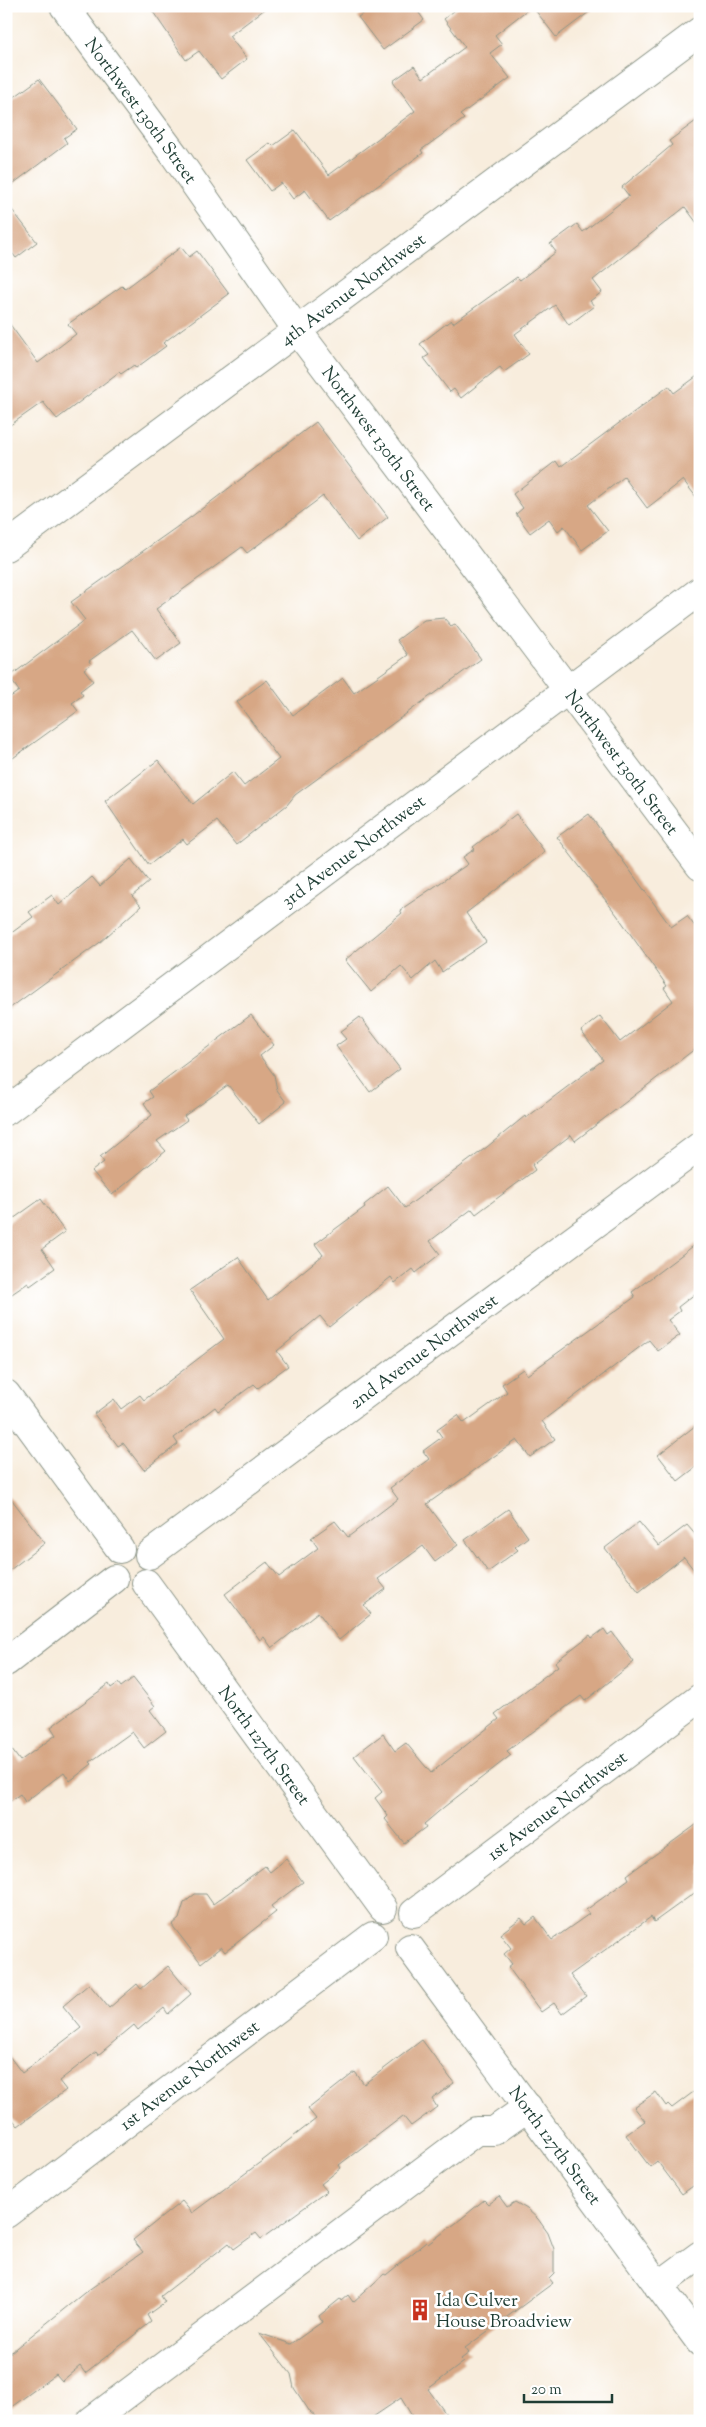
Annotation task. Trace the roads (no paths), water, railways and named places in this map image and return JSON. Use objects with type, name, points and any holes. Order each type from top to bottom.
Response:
[{"type":"street","name":"Northwest 130th Street","points":[[64,6],[176,156],[297,330],[700,866]]},
{"type":"street","name":"4th Avenue Northwest","points":[[6,547],[700,31]]},
{"type":"street","name":"3rd Avenue Northwest","points":[[6,1111],[700,591]]},
{"type":"street","name":"2nd Avenue Northwest","points":[[149,1555],[700,1146]]},
{"type":"street","points":[[6,1394],[120,1549]]},
{"type":"street","points":[[133,1546],[140,1548],[149,1555],[152,1571],[146,1583],[140,1587],[126,1588],[114,1579],[110,1567],[111,1561],[120,1549],[133,1546]]},
{"type":"street","points":[[6,1662],[114,1579]]},
{"type":"street","name":"North 127th Street","points":[[146,1583],[383,1908]]},
{"type":"street","name":"1st Avenue Northwest","points":[[414,1913],[700,1698]]},
{"type":"street","points":[[399,1905],[406,1907],[414,1913],[420,1926],[419,1934],[410,1948],[404,1951],[389,1952],[382,1949],[373,1936],[374,1920],[383,1908],[399,1905]]},
{"type":"street","name":"1st Avenue Northwest","points":[[6,2214],[373,1936]]},
{"type":"street","name":"North 127th Street","points":[[410,1948],[700,2342]]},
{"type":"street","points":[[91,2421],[476,2132],[494,2131],[522,2099]]},
{"type":"street","points":[[658,2286],[700,2255]]},
{"type":"place","name":"Ida Culver House Broadview","points":[[420,2310]]}]
